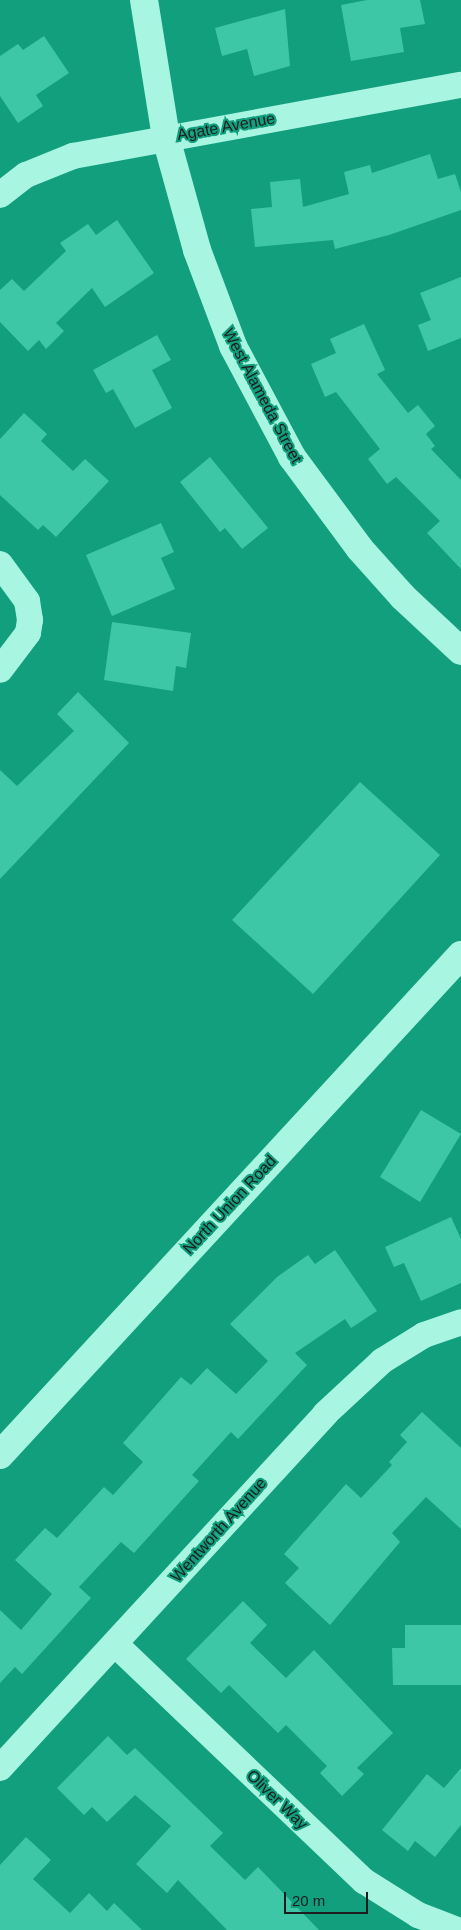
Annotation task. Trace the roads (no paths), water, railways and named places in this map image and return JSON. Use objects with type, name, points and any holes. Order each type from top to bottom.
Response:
[{"type":"street","name":"West Alameda Street","points":[[144,0],[166,138],[197,250],[233,346],[292,458],[360,549],[403,597],[461,651]]},
{"type":"street","name":"Agate Avenue","points":[[0,195],[26,175],[73,156],[461,85]]},
{"type":"street","points":[[0,564],[27,601],[30,620],[28,633],[0,670]]},
{"type":"street","name":"North Union Road","points":[[0,1455],[461,955]]},
{"type":"street","name":"Wentworth Avenue","points":[[0,1768],[325,1414],[382,1361],[424,1335],[461,1322]]},
{"type":"street","name":"Oliver Way","points":[[115,1644],[281,1805],[364,1881],[418,1915],[457,1930]]}]
